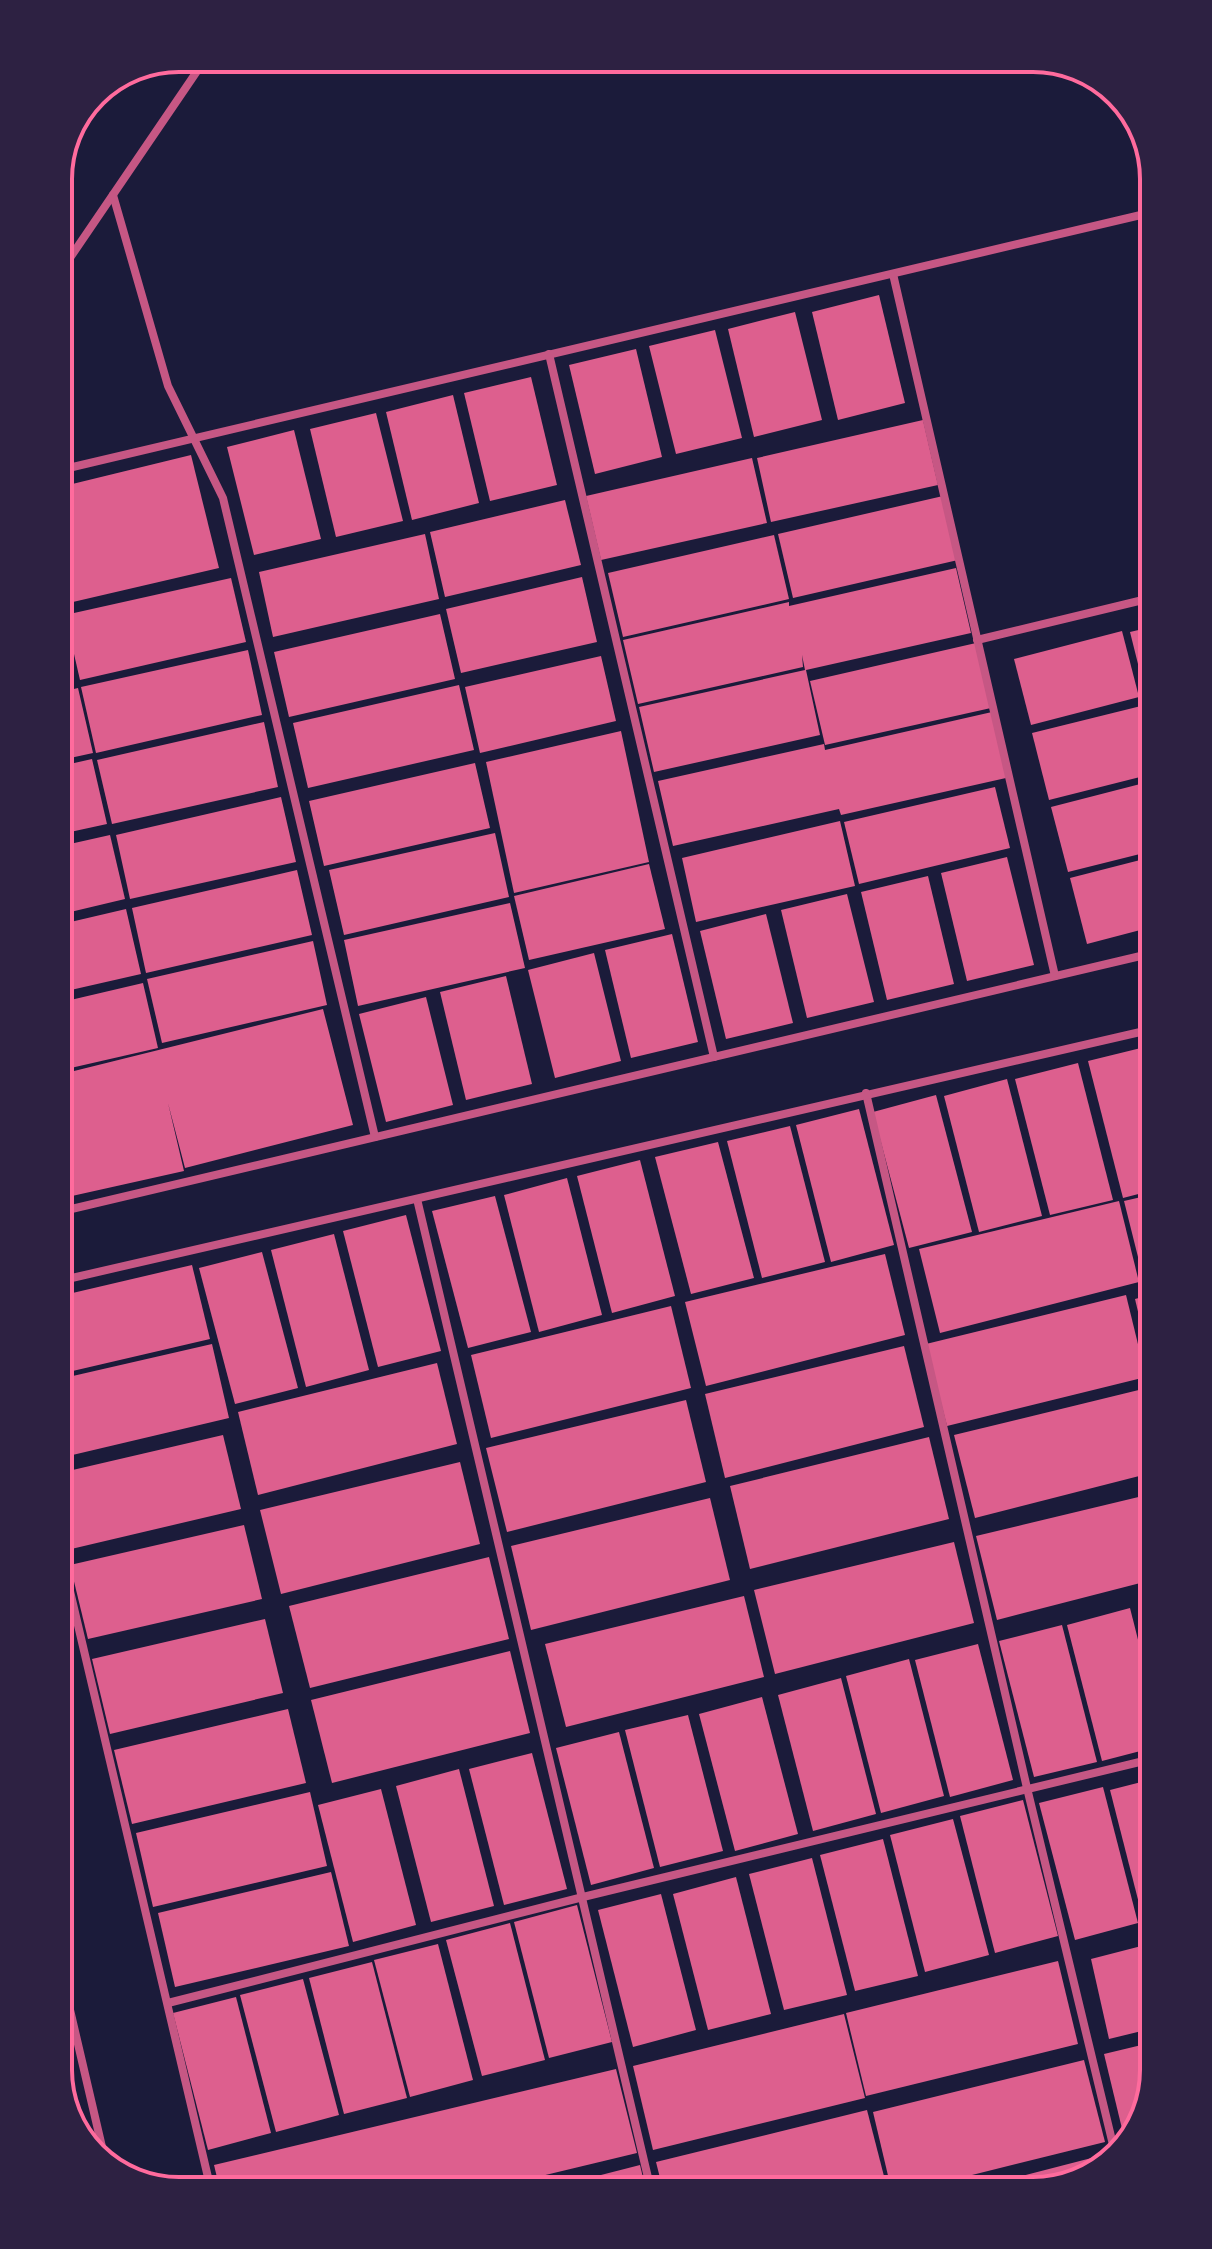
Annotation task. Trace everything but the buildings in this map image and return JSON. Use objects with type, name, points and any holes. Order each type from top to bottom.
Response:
[{"type":"street","points":[[72,255],[196,72]]},
{"type":"street","points":[[113,195],[168,386],[223,498],[375,1137]]},
{"type":"street","points":[[72,467],[1140,215]]},
{"type":"street","points":[[893,274],[1055,976]]},
{"type":"street","points":[[549,354],[714,1057]]},
{"type":"street","points":[[977,640],[1140,601]]},
{"type":"street","points":[[72,1209],[1140,956]]},
{"type":"street","points":[[72,1278],[1140,1032]]},
{"type":"street","points":[[866,1093],[1112,2142]]},
{"type":"street","points":[[417,1199],[648,2177]]},
{"type":"street","points":[[72,1599],[208,2177]]},
{"type":"street","points":[[168,2003],[583,1897],[1140,1762]]},
{"type":"street","points":[[72,2018],[101,2144]]}]
